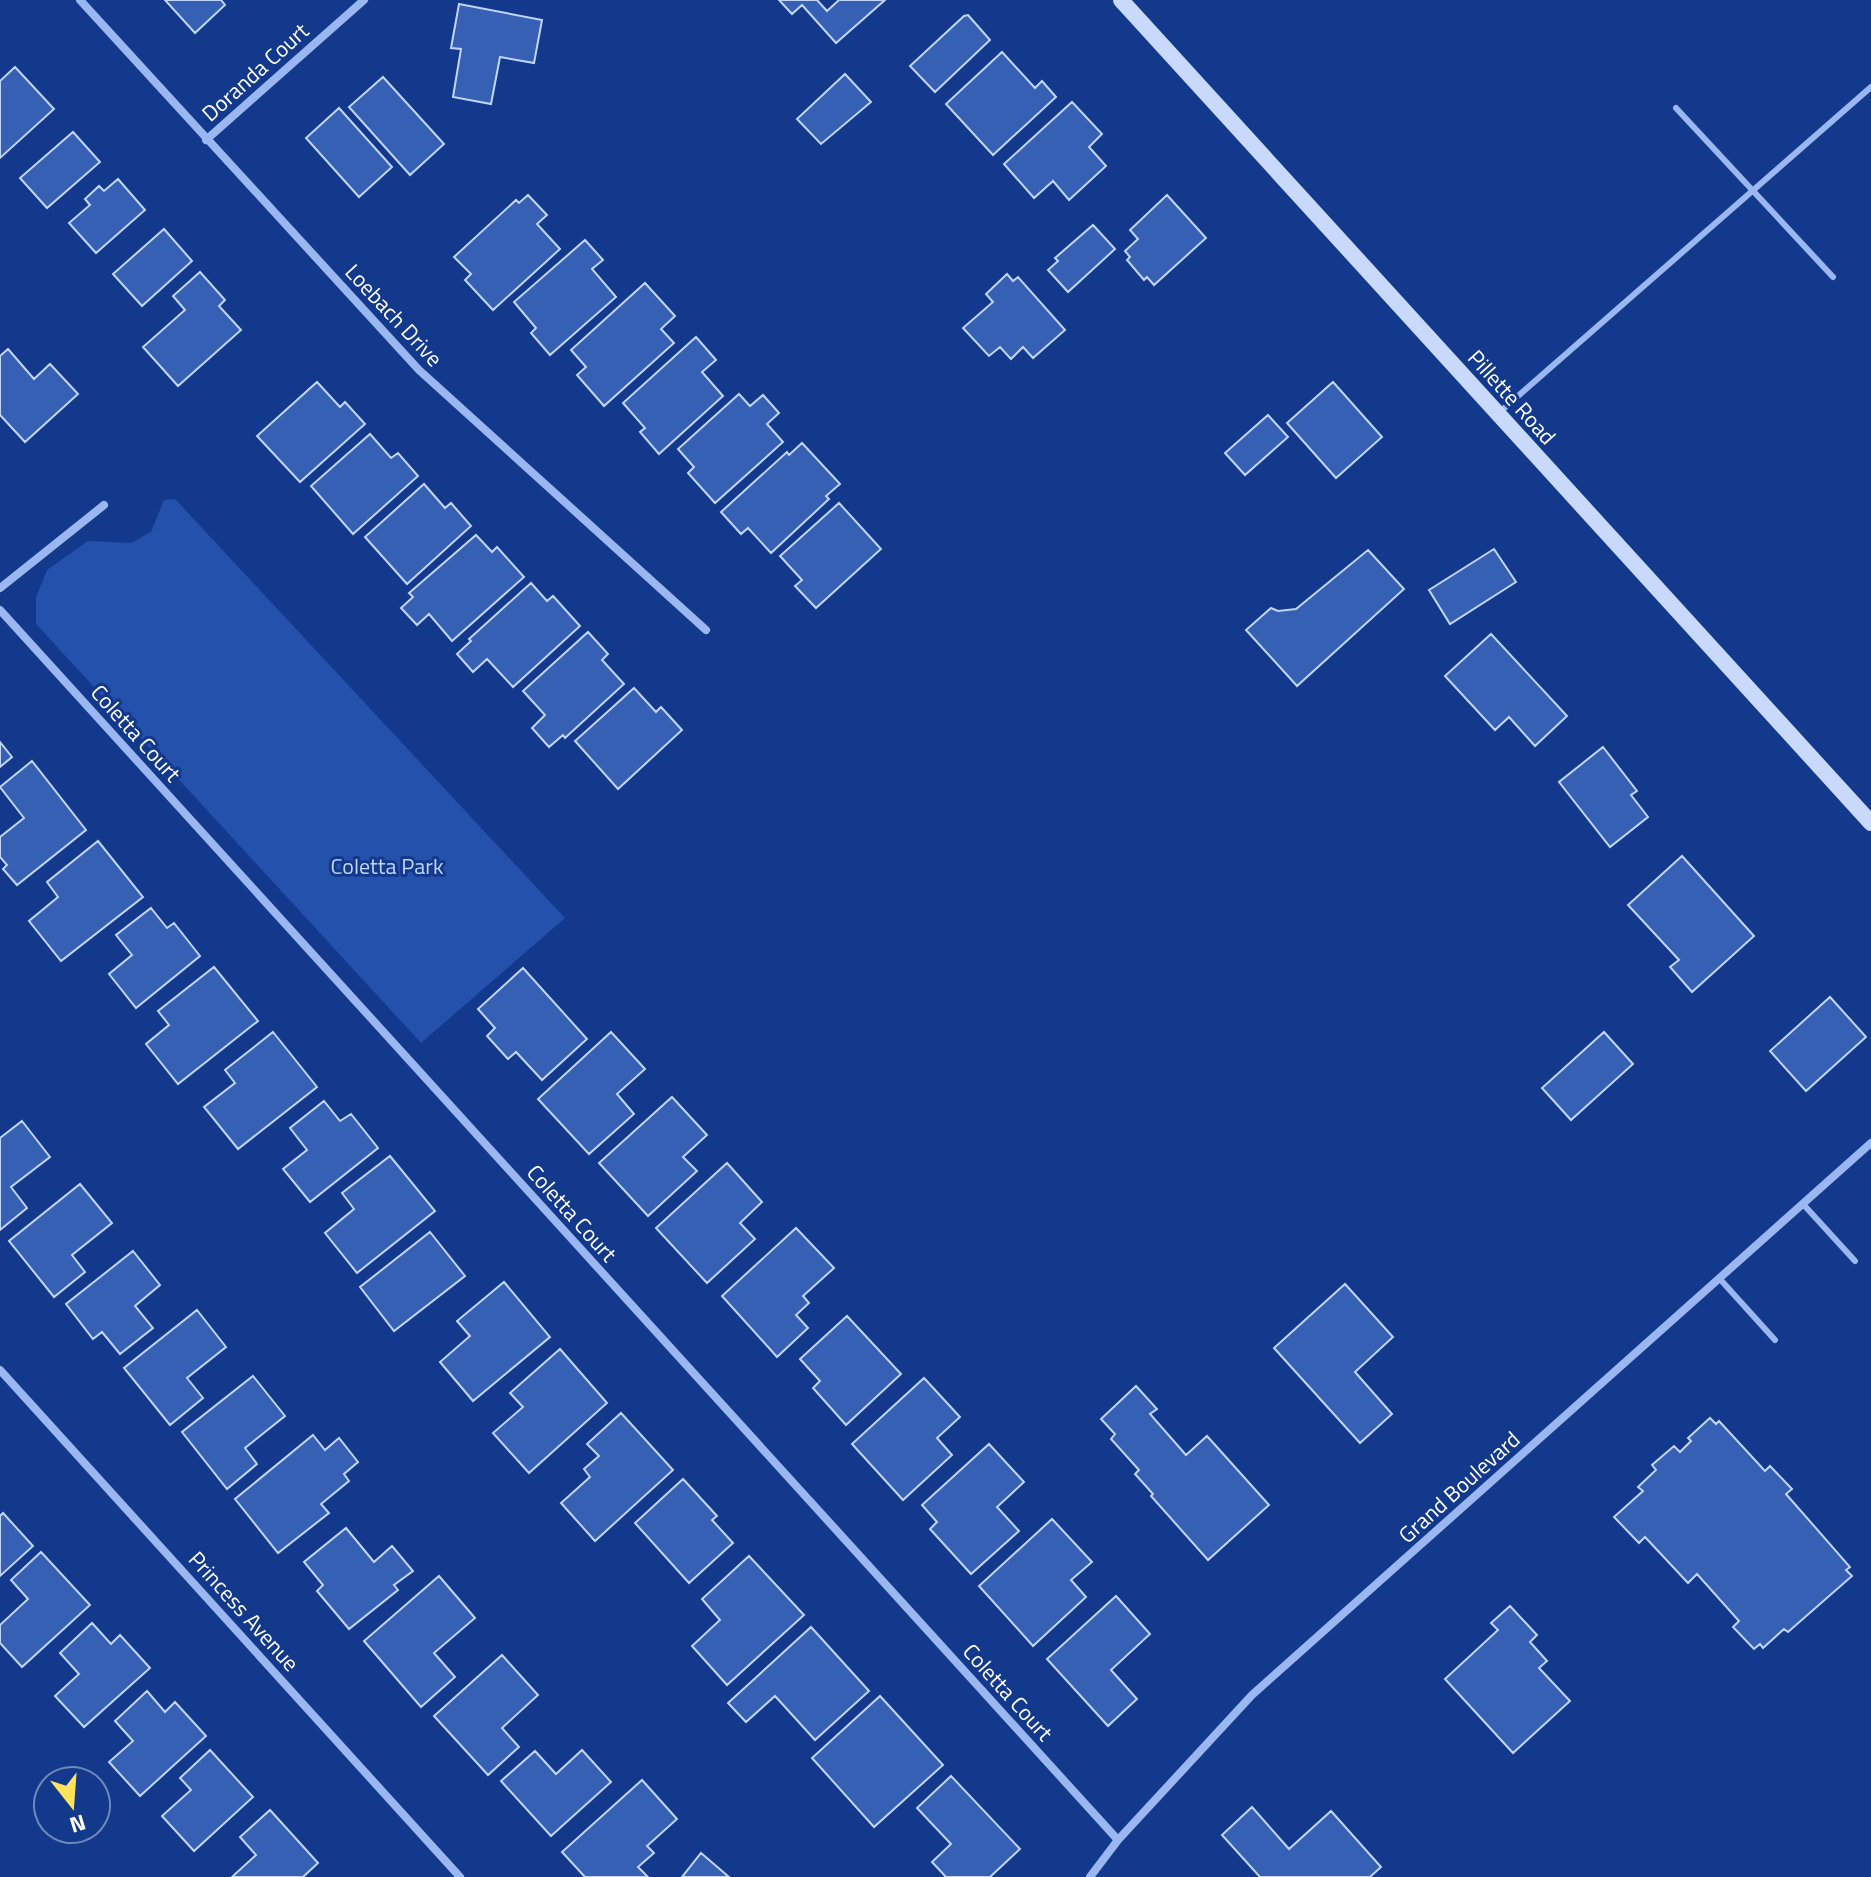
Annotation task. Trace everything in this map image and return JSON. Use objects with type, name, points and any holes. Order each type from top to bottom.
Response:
[{"type":"street","name":"Loebach Drive","points":[[80,0],[419,370],[706,630]]},
{"type":"street","name":"Doranda Court","points":[[206,140],[364,0]]},
{"type":"street","name":"Pillette Road","points":[[1121,0],[1871,823]]},
{"type":"street","points":[[0,588],[104,505]]},
{"type":"street","name":"Coletta Court","points":[[0,610],[1118,1840]]},
{"type":"street","name":"Grand Boulevard","points":[[1090,1877],[1118,1840],[1252,1695],[1871,1143]]},
{"type":"street","name":"Princess Avenue","points":[[0,1370],[460,1877]]},
{"type":"lane","points":[[1498,414],[1871,87]]},
{"type":"lane","points":[[1676,108],[1833,277]]},
{"type":"lane","points":[[1803,1204],[1855,1261]]},
{"type":"lane","points":[[1719,1278],[1775,1340]]},
{"type":"green space","name":"Coletta Park","points":[[175,499],[565,918],[421,1043],[36,624],[36,597],[47,570],[88,541],[131,543],[151,532],[164,500]]},
{"type":"building","points":[[165,0],[221,0],[225,5],[195,33]]},
{"type":"building","points":[[779,0],[817,0],[827,11],[839,0],[885,0],[836,43],[802,5],[792,14]]},
{"type":"building","points":[[459,4],[542,20],[534,63],[500,57],[491,104],[453,97],[461,49],[451,48]]},
{"type":"building","points":[[968,15],[990,40],[935,92],[910,66]]},
{"type":"building","points":[[1002,52],[1035,88],[1042,81],[1056,97],[993,155],[946,104]]},
{"type":"building","points":[[15,67],[54,109],[0,158],[0,81]]},
{"type":"building","points":[[845,74],[871,102],[821,144],[797,119]]},
{"type":"building","points":[[383,77],[444,144],[410,175],[349,107]]},
{"type":"building","points":[[1072,102],[1102,134],[1089,147],[1106,166],[1069,200],[1053,181],[1034,198],[1004,164]]},
{"type":"building","points":[[339,108],[392,167],[359,197],[306,138]]},
{"type":"building","points":[[73,132],[100,162],[47,208],[20,178]]},
{"type":"building","points":[[118,179],[145,210],[96,253],[69,223],[90,205],[85,199],[99,186],[104,191]]},
{"type":"building","points":[[528,195],[547,215],[537,224],[560,249],[493,310],[465,280],[471,274],[454,257],[516,200],[519,203]]},
{"type":"building","points":[[1167,195],[1206,238],[1154,285],[1147,277],[1144,280],[1127,260],[1130,257],[1125,251],[1138,239],[1130,230]]},
{"type":"building","points":[[1093,225],[1115,249],[1068,292],[1048,270],[1058,261],[1055,258]]},
{"type":"building","points":[[164,229],[192,261],[142,306],[113,274]]},
{"type":"building","points":[[585,240],[603,260],[592,269],[616,297],[550,355],[531,333],[536,328],[514,302]]},
{"type":"building","points":[[200,272],[225,300],[219,306],[241,330],[178,386],[143,347],[185,310],[173,296]]},
{"type":"building","points":[[1007,274],[1013,281],[1018,277],[1065,330],[1033,358],[1023,347],[1011,359],[1000,347],[989,356],[963,328],[993,302],[986,294]]},
{"type":"building","points":[[645,283],[675,316],[661,329],[674,343],[604,406],[577,375],[586,367],[571,350]]},
{"type":"building","points":[[696,337],[716,360],[702,372],[723,396],[659,454],[640,432],[645,428],[623,403]]},
{"type":"building","points":[[8,349],[34,379],[50,364],[78,394],[25,442],[0,415],[0,356]]},
{"type":"building","points":[[317,382],[340,407],[345,402],[365,424],[300,482],[257,436]]},
{"type":"building","points":[[1333,382],[1382,437],[1336,478],[1287,423]]},
{"type":"building","points":[[739,394],[750,406],[763,395],[779,413],[767,424],[783,442],[715,503],[688,473],[694,467],[678,449]]},
{"type":"building","points":[[1268,415],[1288,437],[1245,475],[1225,453]]},
{"type":"building","points":[[370,434],[391,458],[398,453],[418,476],[353,534],[311,486]]},
{"type":"building","points":[[802,443],[840,484],[826,496],[829,499],[771,553],[748,528],[741,534],[721,512],[787,452],[789,455]]},
{"type":"building","points":[[424,484],[445,508],[451,503],[471,526],[407,584],[365,537]]},
{"type":"building","points":[[839,503],[881,549],[816,608],[795,586],[802,580],[780,556]]},
{"type":"building","points":[[476,535],[492,552],[497,547],[524,577],[452,641],[429,614],[417,625],[401,608],[413,597],[409,593]]},
{"type":"building","points":[[1494,549],[1516,582],[1450,624],[1429,590]]},
{"type":"building","points":[[1368,550],[1404,589],[1297,686],[1246,630],[1271,608],[1278,611],[1296,609]]},
{"type":"building","points":[[531,583],[547,601],[553,596],[580,626],[513,687],[487,659],[473,672],[457,654],[471,641],[469,639]]},
{"type":"building","points":[[588,632],[608,654],[602,660],[624,684],[565,738],[563,735],[549,747],[532,728],[545,715],[523,691]]},
{"type":"building","points":[[1491,634],[1567,716],[1535,746],[1509,717],[1495,730],[1445,676]]},
{"type":"building","points":[[634,688],[656,712],[661,707],[682,730],[618,789],[575,741]]},
{"type":"building","points":[[0,742],[12,757],[0,767]]},
{"type":"building","points":[[1603,747],[1637,791],[1631,795],[1648,817],[1610,847],[1559,782]]},
{"type":"building","points":[[32,761],[86,830],[17,885],[3,869],[7,865],[0,857],[0,837],[24,818],[0,787]]},
{"type":"building","points":[[98,841],[143,897],[61,961],[29,921],[58,897],[47,882]]},
{"type":"building","points":[[1682,856],[1754,936],[1692,992],[1670,967],[1679,960],[1628,905]]},
{"type":"building","points":[[151,908],[167,928],[174,923],[200,956],[136,1008],[109,974],[132,955],[116,935]]},
{"type":"building","points":[[214,967],[258,1021],[178,1084],[146,1044],[169,1025],[158,1011]]},
{"type":"building","points":[[523,968],[587,1039],[542,1080],[516,1052],[508,1059],[487,1036],[495,1028],[478,1009]]},
{"type":"building","points":[[1830,997],[1866,1037],[1806,1091],[1770,1051]]},
{"type":"building","points":[[273,1032],[317,1087],[238,1149],[204,1107],[235,1083],[225,1070]]},
{"type":"building","points":[[611,1032],[645,1069],[617,1094],[634,1114],[589,1154],[538,1099]]},
{"type":"building","points":[[1604,1032],[1633,1064],[1571,1120],[1542,1088]]},
{"type":"building","points":[[672,1097],[707,1135],[683,1157],[697,1171],[648,1216],[599,1163]]},
{"type":"building","points":[[324,1101],[340,1121],[351,1114],[378,1148],[310,1202],[283,1169],[307,1150],[290,1128]]},
{"type":"building","points":[[22,1121],[50,1157],[11,1187],[27,1208],[0,1230],[0,1138]]},
{"type":"building","points":[[390,1156],[435,1211],[357,1273],[325,1233],[354,1209],[342,1193]]},
{"type":"building","points":[[727,1163],[762,1202],[740,1223],[755,1239],[707,1283],[656,1228]]},
{"type":"building","points":[[80,1184],[112,1223],[72,1255],[85,1272],[54,1297],[9,1241]]},
{"type":"building","points":[[796,1228],[834,1268],[803,1296],[809,1303],[796,1315],[808,1328],[777,1357],[722,1296]]},
{"type":"building","points":[[430,1232],[465,1276],[394,1331],[360,1287]]},
{"type":"building","points":[[133,1251],[160,1285],[135,1306],[153,1328],[120,1354],[102,1332],[93,1339],[66,1304]]},
{"type":"building","points":[[504,1282],[550,1337],[473,1401],[440,1362],[470,1336],[457,1321]]},
{"type":"building","points":[[1345,1284],[1393,1337],[1355,1372],[1392,1414],[1360,1443],[1274,1348]]},
{"type":"building","points":[[197,1310],[226,1347],[187,1378],[203,1398],[170,1425],[124,1368]]},
{"type":"building","points":[[847,1316],[901,1374],[846,1425],[813,1388],[820,1381],[800,1359]]},
{"type":"building","points":[[560,1349],[607,1403],[529,1473],[493,1433],[523,1407],[510,1393]]},
{"type":"building","points":[[253,1376],[285,1416],[245,1448],[257,1464],[227,1489],[182,1432]]},
{"type":"building","points":[[924,1378],[960,1417],[937,1438],[952,1455],[903,1500],[852,1444]]},
{"type":"building","points":[[1136,1386],[1157,1409],[1150,1414],[1186,1455],[1207,1436],[1269,1505],[1208,1560],[1151,1496],[1153,1494],[1135,1474],[1139,1470],[1111,1439],[1115,1434],[1101,1419]]},
{"type":"building","points":[[621,1413],[673,1470],[595,1541],[561,1503],[590,1477],[584,1469],[599,1456],[587,1444]]},
{"type":"building","points":[[1710,1418],[1716,1424],[1719,1421],[1765,1471],[1770,1466],[1792,1489],[1786,1494],[1850,1567],[1846,1570],[1852,1576],[1788,1632],[1784,1629],[1763,1648],[1760,1644],[1754,1649],[1733,1627],[1739,1621],[1697,1574],[1688,1583],[1645,1537],[1639,1543],[1614,1517],[1643,1491],[1638,1487],[1656,1470],[1652,1465],[1674,1446],[1680,1452],[1691,1441],[1688,1438]]},
{"type":"building","points":[[313,1435],[325,1450],[339,1438],[358,1462],[344,1474],[349,1481],[321,1504],[329,1513],[278,1553],[235,1499]]},
{"type":"building","points":[[989,1444],[1024,1482],[997,1507],[1019,1531],[971,1574],[930,1529],[937,1522],[922,1505]]},
{"type":"building","points":[[683,1479],[717,1516],[712,1520],[733,1543],[689,1583],[635,1523]]},
{"type":"building","points":[[3,1513],[33,1546],[0,1576],[0,1516]]},
{"type":"building","points":[[1052,1519],[1092,1562],[1071,1580],[1086,1597],[1033,1646],[979,1586]]},
{"type":"building","points":[[346,1528],[374,1562],[392,1546],[413,1571],[394,1585],[398,1590],[349,1629],[317,1591],[323,1585],[304,1562]]},
{"type":"building","points":[[41,1552],[90,1605],[22,1667],[0,1643],[0,1625],[28,1599],[11,1580]]},
{"type":"building","points":[[749,1556],[804,1615],[727,1685],[692,1646],[720,1620],[702,1599]]},
{"type":"building","points":[[439,1576],[475,1618],[434,1653],[455,1677],[421,1707],[364,1641]]},
{"type":"building","points":[[1116,1596],[1150,1634],[1111,1670],[1137,1699],[1108,1726],[1047,1659]]},
{"type":"building","points":[[1510,1606],[1537,1635],[1530,1642],[1547,1661],[1539,1668],[1570,1701],[1513,1753],[1445,1679],[1498,1630],[1491,1623]]},
{"type":"building","points":[[92,1623],[111,1644],[120,1635],[150,1668],[84,1727],[55,1696],[79,1674],[60,1653]]},
{"type":"building","points":[[811,1627],[869,1691],[815,1740],[775,1696],[746,1722],[728,1703]]},
{"type":"building","points":[[502,1655],[538,1695],[502,1728],[519,1747],[488,1775],[434,1716]]},
{"type":"building","points":[[147,1691],[165,1712],[175,1702],[206,1736],[140,1796],[109,1762],[133,1741],[115,1721]]},
{"type":"building","points":[[880,1696],[943,1765],[874,1827],[812,1758]]},
{"type":"building","points":[[210,1750],[253,1797],[194,1851],[162,1816],[191,1790],[180,1778]]},
{"type":"building","points":[[582,1750],[611,1782],[551,1836],[501,1781],[535,1751],[556,1774]]},
{"type":"building","points":[[951,1776],[1020,1849],[990,1877],[946,1877],[932,1862],[951,1844],[917,1808]]},
{"type":"building","points":[[642,1780],[677,1819],[647,1846],[654,1853],[638,1867],[648,1877],[585,1877],[562,1852]]},
{"type":"building","points":[[1252,1807],[1289,1849],[1331,1811],[1381,1867],[1370,1877],[1260,1877],[1222,1835]]},
{"type":"building","points":[[270,1810],[318,1863],[303,1877],[232,1877],[256,1855],[240,1837]]},
{"type":"building","points":[[701,1853],[729,1877],[682,1877]]}]
